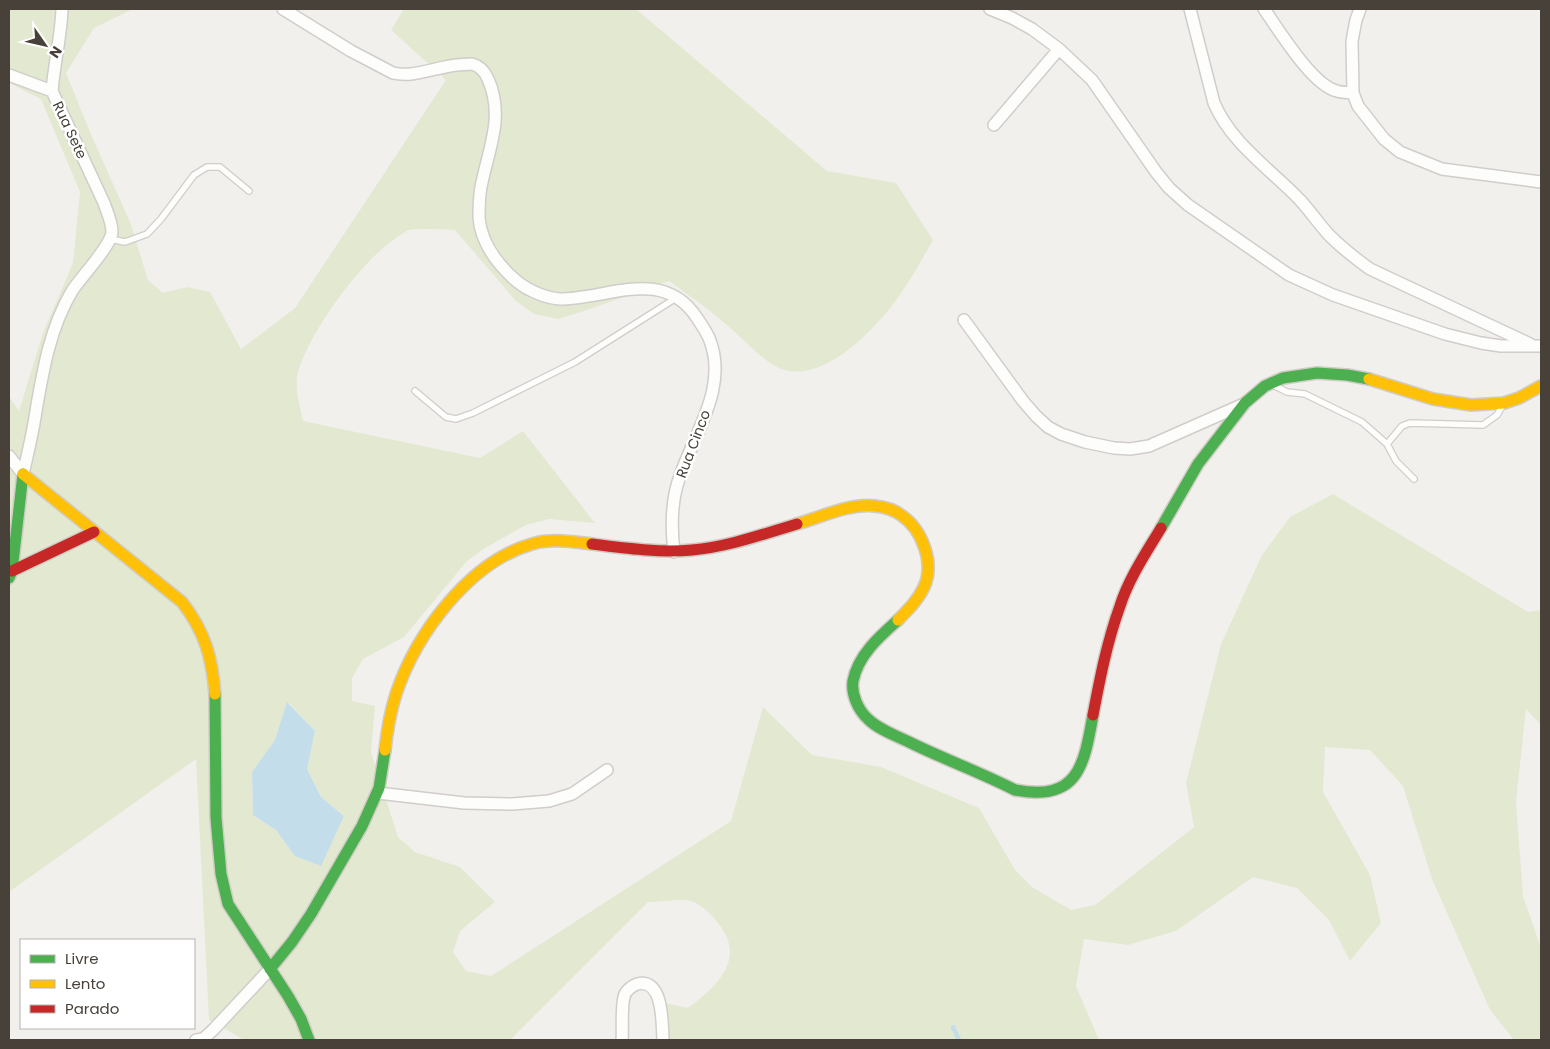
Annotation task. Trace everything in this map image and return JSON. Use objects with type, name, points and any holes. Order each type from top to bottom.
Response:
[{"type":"street","name":"Rua Sete","points":[[62,9],[61,33],[52,91],[110,218],[112,232],[110,238]]},
{"type":"street","points":[[283,9],[351,51],[393,73],[400,75],[412,74],[440,67],[472,64],[482,69],[489,81],[494,96],[496,125],[480,188],[481,228],[499,264],[514,279],[543,296],[558,299],[630,289],[662,290],[678,297]]},
{"type":"street","points":[[990,9],[1032,29],[1059,49],[1092,80],[1169,188],[1188,205],[1289,275],[1333,295],[1445,334],[1501,346],[1537,346]]},
{"type":"street","points":[[1190,9],[1214,103],[1220,118],[1237,139],[1300,200],[1329,235],[1370,269],[1537,346]]},
{"type":"street","points":[[1264,9],[1310,71],[1329,88],[1353,93]]},
{"type":"street","points":[[1360,9],[1352,41],[1353,93],[1358,106],[1384,140],[1400,152],[1442,169],[1541,182]]},
{"type":"street","points":[[994,125],[1059,49]]},
{"type":"street","points":[[9,75],[52,91]]},
{"type":"street","points":[[10,574],[23,474],[36,412],[40,380],[50,341],[72,292],[110,238]]},
{"type":"street","name":"Rua Cinco","points":[[674,552],[672,520],[676,490],[708,410],[716,363],[709,337],[691,310],[678,297]]},
{"type":"street","points":[[964,320],[1036,416],[1048,427],[1085,442],[1130,449],[1149,446],[1245,403]]},
{"type":"street","points":[[200,1040],[227,1017],[300,934],[329,886],[378,793],[390,718],[397,692],[413,652],[436,620],[472,577],[506,553],[534,543],[569,542],[674,552],[719,547],[858,506],[885,508],[903,516],[922,542],[930,562],[927,581],[921,594],[906,612],[866,651],[858,665],[853,682],[859,709],[878,727],[917,747],[1015,790],[1046,792],[1061,788],[1071,780],[1086,756],[1104,658],[1120,605],[1134,573],[1198,464],[1245,403],[1270,383],[1283,378],[1317,373],[1346,374],[1433,399],[1471,405],[1504,403],[1519,398],[1541,386]]},
{"type":"street","points":[[9,456],[23,474],[182,602],[196,620],[203,636],[212,668],[215,694],[216,818],[221,874],[228,904],[288,996],[301,1019],[309,1040]]},
{"type":"street","points":[[10,574],[94,532]]},
{"type":"street","points":[[378,793],[464,803],[512,804],[549,801],[572,794],[607,770]]},
{"type":"street","points":[[622,1040],[624,996],[636,984],[643,984],[650,986],[656,992],[660,1002],[663,1040]]},
{"type":"lane","points":[[110,238],[125,242],[147,234],[161,219],[194,175],[207,166],[220,167],[249,191]]},
{"type":"lane","points":[[415,391],[446,417],[456,419],[473,413],[575,362],[678,297]]},
{"type":"lane","points":[[1270,383],[1282,391],[1305,394],[1362,422],[1387,444],[1396,461],[1414,479]]},
{"type":"lane","points":[[1387,444],[1402,426],[1410,423],[1483,425],[1497,415],[1504,403]]},
{"type":"green space","points":[[9,9],[133,9],[94,28],[66,73],[130,222],[148,280],[163,293],[187,287],[210,292],[241,349],[295,308],[446,80],[391,30],[404,9],[636,9],[827,171],[896,183],[933,240],[902,292],[880,320],[853,346],[838,357],[822,366],[805,371],[789,371],[773,365],[715,315],[669,281],[558,319],[534,314],[516,301],[455,230],[414,229],[403,233],[385,246],[354,278],[326,317],[304,355],[298,372],[297,390],[303,421],[480,458],[523,431],[595,523],[549,519],[526,525],[485,548],[467,561],[404,637],[363,659],[352,678],[352,701],[375,706],[371,752],[398,837],[415,852],[460,867],[495,902],[460,931],[453,952],[466,971],[491,976],[731,821],[763,707],[812,755],[881,767],[979,808],[1015,870],[1032,887],[1071,910],[1095,905],[1194,827],[1186,783],[1221,644],[1262,555],[1290,517],[1333,494],[1528,612],[1541,610],[1541,725],[1526,709],[1516,802],[1523,896],[1541,948],[1541,1040],[1514,1040],[1490,1010],[1432,879],[1403,786],[1370,750],[1325,747],[1323,792],[1370,875],[1381,923],[1350,961],[1329,920],[1297,888],[1253,877],[1176,931],[1128,945],[1084,939],[1076,986],[1099,1040],[669,1040],[665,1003],[688,1008],[718,981],[725,971],[729,960],[730,948],[726,936],[718,923],[699,905],[691,901],[682,900],[648,902],[510,1040],[244,1040],[209,1020],[196,759],[9,892],[9,396],[19,411],[43,333],[73,263],[80,192],[41,99],[9,83]],"holes":[[[288,702],[315,731],[307,769],[321,797],[344,816],[295,856],[276,830],[253,815],[252,772],[275,740]]]},
{"type":"water","points":[[287,702],[315,731],[307,769],[321,797],[344,816],[321,866],[295,856],[276,830],[253,815],[252,772],[275,740]]},
{"type":"waterway","points":[[953,1027],[959,1040]]},
{"type":"traffic: fast","points":[[1161,528],[1198,464],[1245,403],[1265,386],[1283,378],[1317,373],[1369,379]]},
{"type":"traffic: fast","points":[[9,578],[12,571],[23,474]]},
{"type":"traffic: fast","points":[[898,620],[877,639],[865,654],[853,681],[853,691],[861,711],[876,726],[892,734],[1015,790],[1053,791],[1065,785],[1074,776],[1081,764],[1086,750],[1093,715]]},
{"type":"traffic: fast","points":[[215,694],[216,818],[221,874],[228,904],[288,996],[301,1019],[309,1040]]},
{"type":"traffic: fast","points":[[270,969],[292,942],[311,914],[362,826],[379,788],[385,750]]},
{"type":"traffic: slow","points":[[1369,379],[1433,399],[1471,405],[1504,403],[1519,398],[1541,386]]},
{"type":"traffic: slow","points":[[23,474],[182,602],[190,613],[206,645],[212,668],[215,694]]},
{"type":"traffic: slow","points":[[797,524],[836,511],[865,506],[878,506],[892,510],[908,521],[915,529],[924,547],[927,557],[927,578],[919,596],[898,620]]},
{"type":"traffic: slow","points":[[385,750],[392,708],[405,671],[431,625],[448,603],[467,584],[487,567],[509,553],[532,544],[554,541],[592,544]]},
{"type":"traffic: jam","points":[[592,544],[655,550],[692,550],[732,543],[797,524]]},
{"type":"traffic: jam","points":[[1093,715],[1115,620],[1128,586],[1161,528]]},
{"type":"traffic: jam","points":[[12,571],[94,532]]}]
